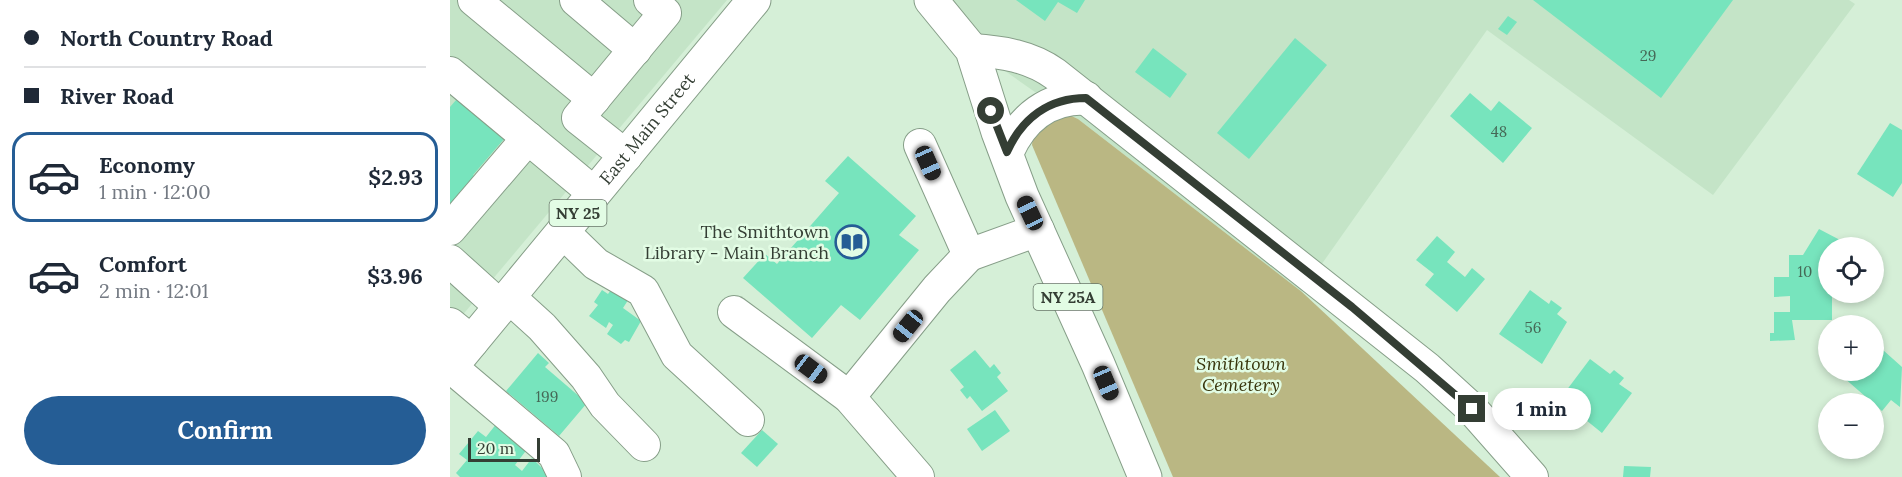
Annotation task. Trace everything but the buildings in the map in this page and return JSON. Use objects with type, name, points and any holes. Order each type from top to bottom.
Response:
[{"type":"main road","name":"East Main Street","points":[[450,367],[461,333],[505,302],[754,0]]},
{"type":"main road","name":"NY 25A","points":[[931,0],[972,50],[998,132],[1022,196],[1145,477]]},
{"type":"main road","points":[[1007,152],[1024,126],[1048,105],[1067,98],[1086,98]]},
{"type":"street","points":[[474,0],[594,99]]},
{"type":"street","points":[[576,0],[635,50]]},
{"type":"street","points":[[626,156],[578,118],[665,13],[650,0]]},
{"type":"street","points":[[972,50],[1012,53],[1045,67],[1086,98],[1427,368],[1472,409],[1532,477]]},
{"type":"street","points":[[454,84],[528,138],[594,193]]},
{"type":"street","points":[[450,229],[528,138]]},
{"type":"street","points":[[920,145],[969,255]]},
{"type":"street","points":[[849,397],[937,289],[969,255],[1038,230]]},
{"type":"street","points":[[563,232],[596,264],[643,291],[677,356],[748,420]]},
{"type":"street","points":[[450,261],[542,327],[586,377],[605,405],[644,445]]},
{"type":"street","points":[[734,312],[849,397],[918,477]]},
{"type":"street","points":[[450,367],[554,454],[565,477]]},
{"type":"shaded area","points":[[450,0],[727,0],[450,330]]},
{"type":"shaded area","points":[[925,0],[1849,0],[1855,4],[1713,195],[1487,30],[1302,292],[1078,119],[1065,113],[968,45]]},
{"type":"green space","name":"Smithtown Cemetery","points":[[1065,113],[1078,119],[1302,292],[1500,477],[1173,477],[1032,145],[1033,135]]},
{"type":"place","name":"The Smithtown Library - Main Branch","points":[[852,242]]},
{"type":"route","points":[[991,111],[1007,152],[1012,141],[1024,126],[1048,105],[1067,98],[1086,98],[1352,307],[1427,368],[1472,409]]}]
